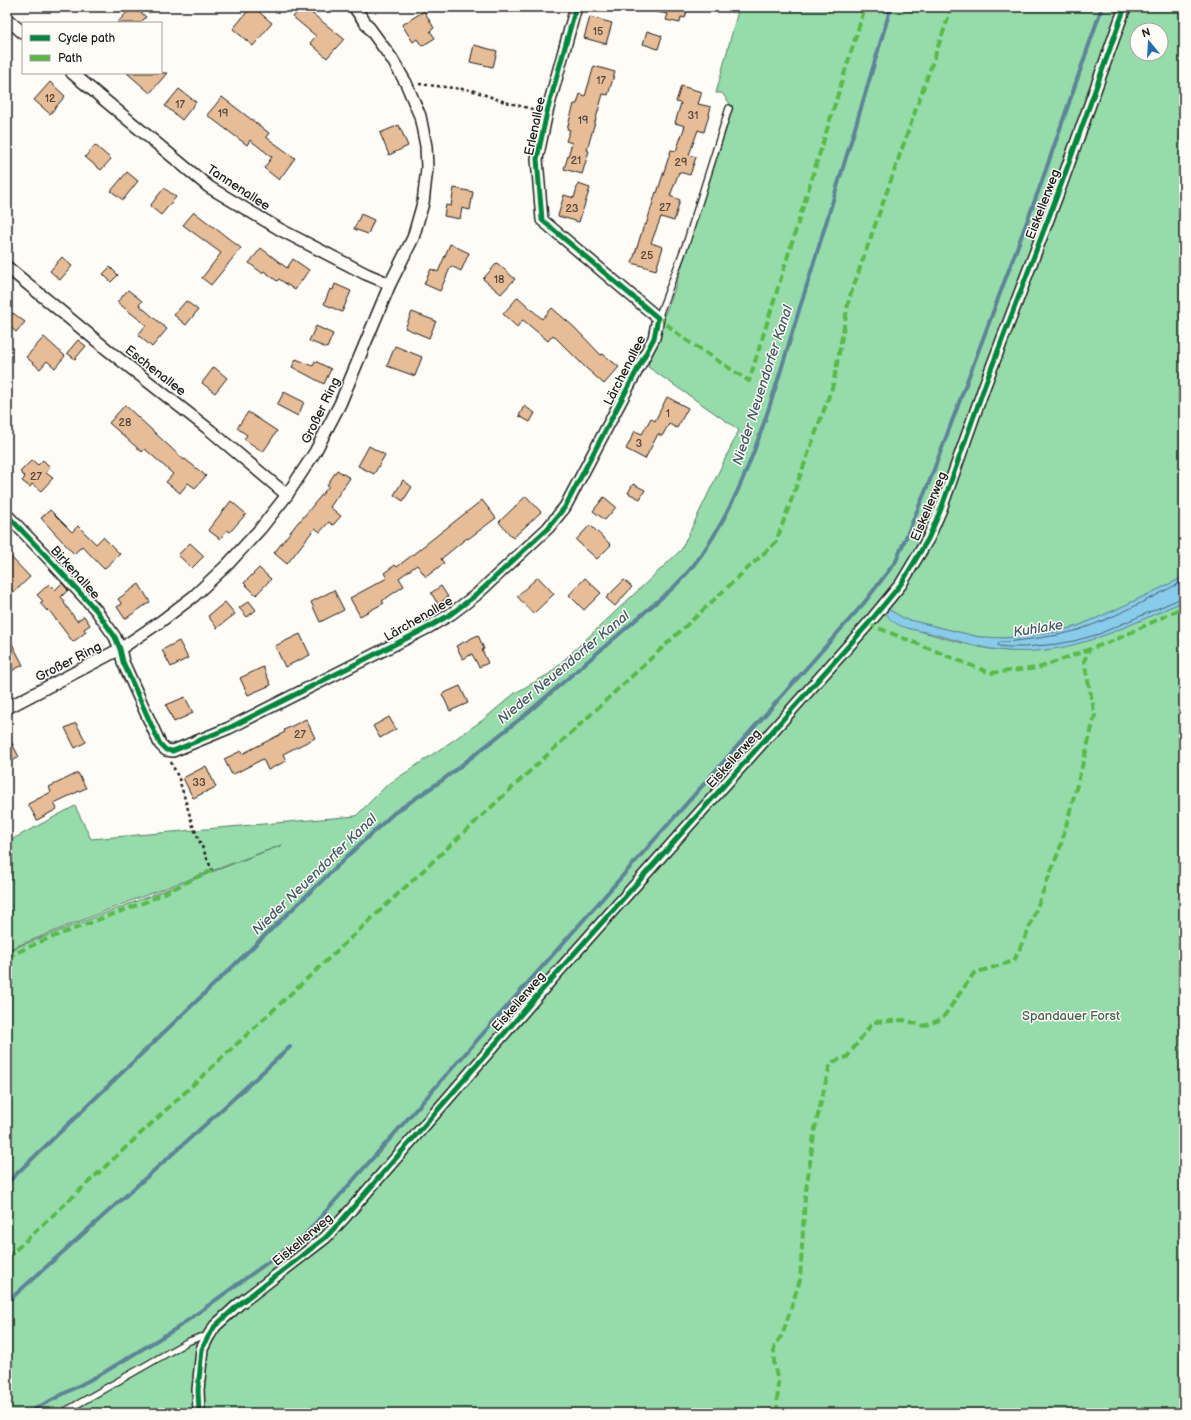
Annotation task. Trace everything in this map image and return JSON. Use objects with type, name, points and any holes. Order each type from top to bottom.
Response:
[{"type":"street","name":"Großer Ring","points":[[7,708],[120,650],[194,596],[228,564],[261,528],[287,494],[315,452],[340,404],[390,284],[413,238],[423,203],[427,168],[426,146],[420,116],[406,83],[392,59],[354,7]]},
{"type":"street","name":"Erlenallee","points":[[576,7],[547,112],[537,160],[542,220],[658,318]]},
{"type":"street","name":"Eiskellerweg","points":[[199,1413],[198,1390],[202,1349],[215,1326],[325,1238],[343,1219],[556,974],[862,630],[900,584],[928,539],[941,509],[985,384],[1061,185],[1125,7]]},
{"type":"street","points":[[7,20],[22,32]]},
{"type":"street","name":"Tannenallee","points":[[73,74],[209,187],[281,230],[366,274],[390,284]]},
{"type":"street","name":"Eschenallee","points":[[7,267],[287,494]]},
{"type":"street","name":"Lärchenallee","points":[[166,750],[173,751],[229,728],[400,643],[451,614],[476,595],[548,528],[565,507],[654,338],[658,318]]},
{"type":"street","name":"Birkenallee","points":[[7,515],[50,559],[96,610],[115,637],[120,650]]},
{"type":"street","points":[[120,650],[123,662],[160,744],[166,750]]},
{"type":"lane","points":[[658,318],[687,241],[729,108]]},
{"type":"lane","points":[[62,1413],[187,1342],[200,1337],[208,1337]]},
{"type":"path","points":[[406,83],[471,90],[505,102],[547,112]]},
{"type":"path","points":[[166,750],[179,779],[193,826],[212,870]]},
{"type":"green space","name":"Spandauer Forst","points":[[739,7],[1120,7],[937,510],[894,600],[927,554],[945,511],[1130,7],[1184,7],[1184,577],[1078,626],[1055,632],[1005,638],[979,637],[905,619],[888,609],[900,625],[908,628],[983,648],[1008,651],[1032,651],[1077,644],[1099,637],[1184,601],[1184,1413],[7,1413],[7,951],[282,845],[133,900],[7,950],[7,842],[75,806],[91,839],[356,816],[386,786],[483,720],[515,693],[549,674],[681,550],[739,430],[648,367],[654,338],[671,300],[733,108],[722,93],[716,93]]},
{"type":"water","points":[[1184,577],[1184,601],[1099,637],[1054,649],[1008,651],[978,646],[931,633],[906,628],[894,622],[886,613],[888,609],[905,619],[979,637],[1006,638],[1055,632],[1078,626]]},
{"type":"building","points":[[132,7],[135,7],[146,17],[141,22],[118,22]]},
{"type":"building","points":[[251,7],[253,7],[272,23],[253,46],[233,29]]},
{"type":"building","points":[[302,7],[304,7],[344,39],[327,58],[310,43],[316,36],[293,17]]},
{"type":"building","points":[[657,7],[688,7],[685,18],[681,17],[680,23],[666,20],[668,14],[656,12]]},
{"type":"building","points":[[424,11],[434,28],[430,31],[435,38],[422,46],[417,39],[413,42],[402,25]]},
{"type":"building","points":[[590,17],[612,23],[606,44],[584,38]]},
{"type":"building","points":[[647,31],[662,36],[658,49],[643,44]]},
{"type":"building","points":[[474,45],[497,51],[493,67],[470,62]]},
{"type":"building","points":[[594,66],[615,72],[608,95],[603,94],[587,150],[589,151],[582,174],[564,169],[572,143],[566,141],[570,130],[567,129],[574,104],[577,104],[580,94],[585,96]]},
{"type":"building","points":[[167,73],[150,93],[128,74]]},
{"type":"building","points":[[50,82],[65,96],[50,114],[34,100]]},
{"type":"building","points":[[681,86],[702,92],[698,104],[711,107],[704,132],[698,130],[689,155],[696,157],[690,175],[679,172],[670,196],[680,200],[674,221],[661,217],[651,243],[663,247],[656,270],[632,263],[671,150],[676,151],[685,126],[675,123],[681,103],[676,102]]},
{"type":"building","points":[[179,89],[196,102],[182,120],[165,106]]},
{"type":"building","points":[[222,97],[269,133],[266,137],[295,158],[279,180],[264,168],[272,157],[250,140],[247,145],[207,115]]},
{"type":"building","points":[[399,125],[408,146],[389,155],[380,133]]},
{"type":"building","points":[[95,145],[111,159],[101,170],[85,157]]},
{"type":"building","points":[[127,172],[138,181],[123,200],[111,191]]},
{"type":"building","points":[[578,184],[590,188],[579,222],[558,216],[564,195],[574,198]]},
{"type":"building","points":[[164,188],[176,197],[161,215],[150,206]]},
{"type":"building","points":[[454,188],[473,192],[470,210],[462,208],[460,219],[444,216],[446,205],[451,206]]},
{"type":"building","points":[[194,212],[241,248],[211,285],[202,278],[221,253],[183,225]]},
{"type":"building","points":[[361,214],[374,220],[368,234],[354,229]]},
{"type":"building","points":[[450,244],[469,253],[461,271],[451,266],[440,291],[424,284],[431,269],[438,272]]},
{"type":"building","points":[[261,248],[287,268],[293,259],[309,270],[295,290],[279,279],[277,281],[264,271],[262,273],[249,263]]},
{"type":"building","points":[[62,257],[72,266],[60,280],[50,271]]},
{"type":"building","points":[[497,263],[515,279],[501,294],[483,279]]},
{"type":"building","points":[[110,267],[118,275],[111,282],[103,274]]},
{"type":"building","points":[[335,284],[351,291],[342,312],[324,304],[330,289],[333,290]]},
{"type":"building","points":[[128,290],[142,301],[139,305],[167,329],[152,347],[138,335],[146,325],[117,302]]},
{"type":"building","points":[[518,297],[542,319],[552,308],[574,327],[601,355],[603,354],[619,367],[604,384],[553,335],[548,341],[523,320],[517,327],[503,314]]},
{"type":"building","points":[[186,301],[198,310],[186,325],[174,315]]},
{"type":"building","points":[[412,312],[436,321],[429,338],[405,328]]},
{"type":"building","points":[[13,313],[25,322],[16,332],[7,324],[7,320]]},
{"type":"building","points":[[316,326],[333,334],[327,348],[309,341]]},
{"type":"building","points":[[44,337],[65,356],[55,368],[47,361],[40,369],[26,357]]},
{"type":"building","points":[[78,340],[86,346],[75,359],[67,353]]},
{"type":"building","points":[[395,346],[422,357],[415,376],[387,366]]},
{"type":"building","points":[[296,359],[313,366],[315,361],[331,369],[324,384],[292,367]]},
{"type":"building","points":[[214,367],[227,378],[215,393],[202,383]]},
{"type":"building","points":[[284,392],[304,402],[298,416],[277,405]]},
{"type":"building","points":[[667,397],[688,408],[677,428],[669,424],[662,436],[658,434],[645,459],[626,449],[635,431],[642,434],[651,418],[655,421]]},
{"type":"building","points":[[125,405],[184,460],[185,459],[206,476],[195,488],[188,483],[180,493],[166,482],[173,474],[145,449],[142,452],[109,423]]},
{"type":"building","points":[[524,406],[535,413],[530,422],[519,416]]},
{"type":"building","points":[[248,412],[277,431],[263,452],[244,439],[247,435],[237,428]]},
{"type":"building","points":[[369,446],[385,455],[374,474],[358,466]]},
{"type":"building","points":[[32,460],[38,465],[43,460],[50,467],[46,473],[53,478],[41,491],[32,484],[30,487],[22,481],[25,477],[20,472]]},
{"type":"building","points":[[337,470],[350,478],[330,507],[341,516],[333,525],[329,522],[320,532],[315,528],[287,564],[274,553],[329,486],[327,485]]},
{"type":"building","points":[[403,480],[412,487],[403,501],[394,495]]},
{"type":"building","points":[[633,484],[645,490],[640,499],[628,493]]},
{"type":"building","points":[[526,496],[541,512],[513,538],[499,522]]},
{"type":"building","points":[[604,497],[616,507],[605,520],[593,511]]},
{"type":"building","points":[[482,500],[496,518],[468,539],[467,538],[441,559],[444,563],[426,577],[417,565],[399,578],[404,586],[382,601],[384,603],[360,616],[350,598],[387,578],[384,573],[395,565],[397,567]]},
{"type":"building","points":[[231,501],[246,514],[230,532],[227,530],[220,539],[208,530]]},
{"type":"building","points":[[50,510],[72,532],[78,526],[96,544],[103,537],[120,554],[104,569],[82,546],[74,554],[41,518]]},
{"type":"building","points":[[590,525],[611,545],[597,559],[576,540]]},
{"type":"building","points":[[190,543],[204,556],[192,568],[178,555]]},
{"type":"building","points":[[7,553],[30,577],[14,592],[7,585]]},
{"type":"building","points":[[259,568],[271,579],[256,595],[244,583]]},
{"type":"building","points":[[538,577],[554,594],[533,614],[517,596]]},
{"type":"building","points":[[585,578],[601,593],[584,610],[569,595]]},
{"type":"building","points":[[624,580],[632,587],[615,606],[606,598]]},
{"type":"building","points":[[62,583],[68,590],[61,597],[65,602],[64,603],[77,621],[84,616],[90,625],[84,629],[86,632],[73,642],[48,609],[47,611],[40,603],[43,601],[37,595],[49,584],[55,590]]},
{"type":"building","points":[[139,584],[150,602],[125,619],[117,607],[122,604],[118,599]]},
{"type":"building","points":[[441,586],[448,597],[438,604],[431,593]]},
{"type":"building","points":[[334,590],[344,610],[320,622],[311,602]]},
{"type":"building","points":[[249,601],[256,610],[247,617],[239,608]]},
{"type":"building","points":[[225,602],[235,614],[217,628],[208,616]]},
{"type":"building","points":[[7,634],[23,665],[7,673]]},
{"type":"building","points":[[300,634],[310,655],[285,667],[275,646]]},
{"type":"building","points":[[478,635],[484,649],[482,650],[488,663],[479,667],[472,654],[463,659],[456,646]]},
{"type":"building","points":[[179,641],[188,658],[171,667],[162,650]]},
{"type":"building","points":[[263,667],[271,685],[248,695],[240,678]]},
{"type":"building","points":[[460,686],[468,703],[450,711],[442,694]]},
{"type":"building","points":[[185,697],[193,713],[174,722],[166,705]]},
{"type":"building","points":[[389,717],[396,729],[380,738],[373,726]]},
{"type":"building","points":[[306,719],[315,738],[283,754],[286,761],[268,770],[263,759],[232,775],[224,759],[241,751],[242,754],[285,732],[284,730]]},
{"type":"building","points":[[76,723],[86,742],[75,748],[65,728]]},
{"type":"building","points":[[7,734],[19,757],[7,764]]},
{"type":"building","points":[[206,766],[216,787],[193,798],[183,778]]},
{"type":"building","points":[[78,773],[86,788],[54,803],[57,809],[37,820],[28,804],[51,792],[49,787]]},
{"type":"waterway","name":"Nieder Neuendorfer Kanal","points":[[7,1183],[394,813],[444,779],[525,715],[674,587],[693,566],[713,538],[730,507],[745,475],[758,441],[824,230],[891,7]]},
{"type":"waterway","points":[[27,1413],[103,1373],[177,1328],[303,1237],[864,603],[896,561],[930,480],[1041,184],[1102,7]]},
{"type":"waterway","points":[[7,1302],[290,1047]]},
{"type":"marked path","points":[[657,316],[683,338],[749,381],[865,7]]},
{"type":"marked path","points":[[7,1258],[776,542],[833,385],[849,299],[952,7]]},
{"type":"marked path","points":[[868,624],[990,673],[1038,668],[1115,640],[1184,607]]},
{"type":"marked path","points":[[777,1413],[778,1381],[774,1365],[774,1348],[783,1333],[800,1280],[805,1197],[815,1128],[829,1068],[833,1062],[847,1057],[873,1022],[904,1020],[924,1026],[942,1019],[974,973],[1014,961],[1027,933],[1060,848],[1087,748],[1095,715],[1084,661],[1090,648]]},
{"type":"marked path","points":[[7,957],[42,941],[148,901],[212,870]]},
{"type":"cycle path","points":[[7,515],[96,610],[115,637],[123,662],[160,744],[166,750],[173,751],[229,728],[429,627],[451,614],[476,595],[548,528],[565,507],[654,338],[658,318],[542,220],[537,159],[547,112],[576,7]]},
{"type":"cycle path","points":[[199,1413],[198,1390],[202,1349],[215,1326],[238,1305],[325,1238],[343,1219],[556,974],[868,624],[901,584],[928,539],[941,509],[985,385],[1061,185],[1125,7]]},
{"type":"water label","name":"Kuhlake","points":[[1038,628]]}]
